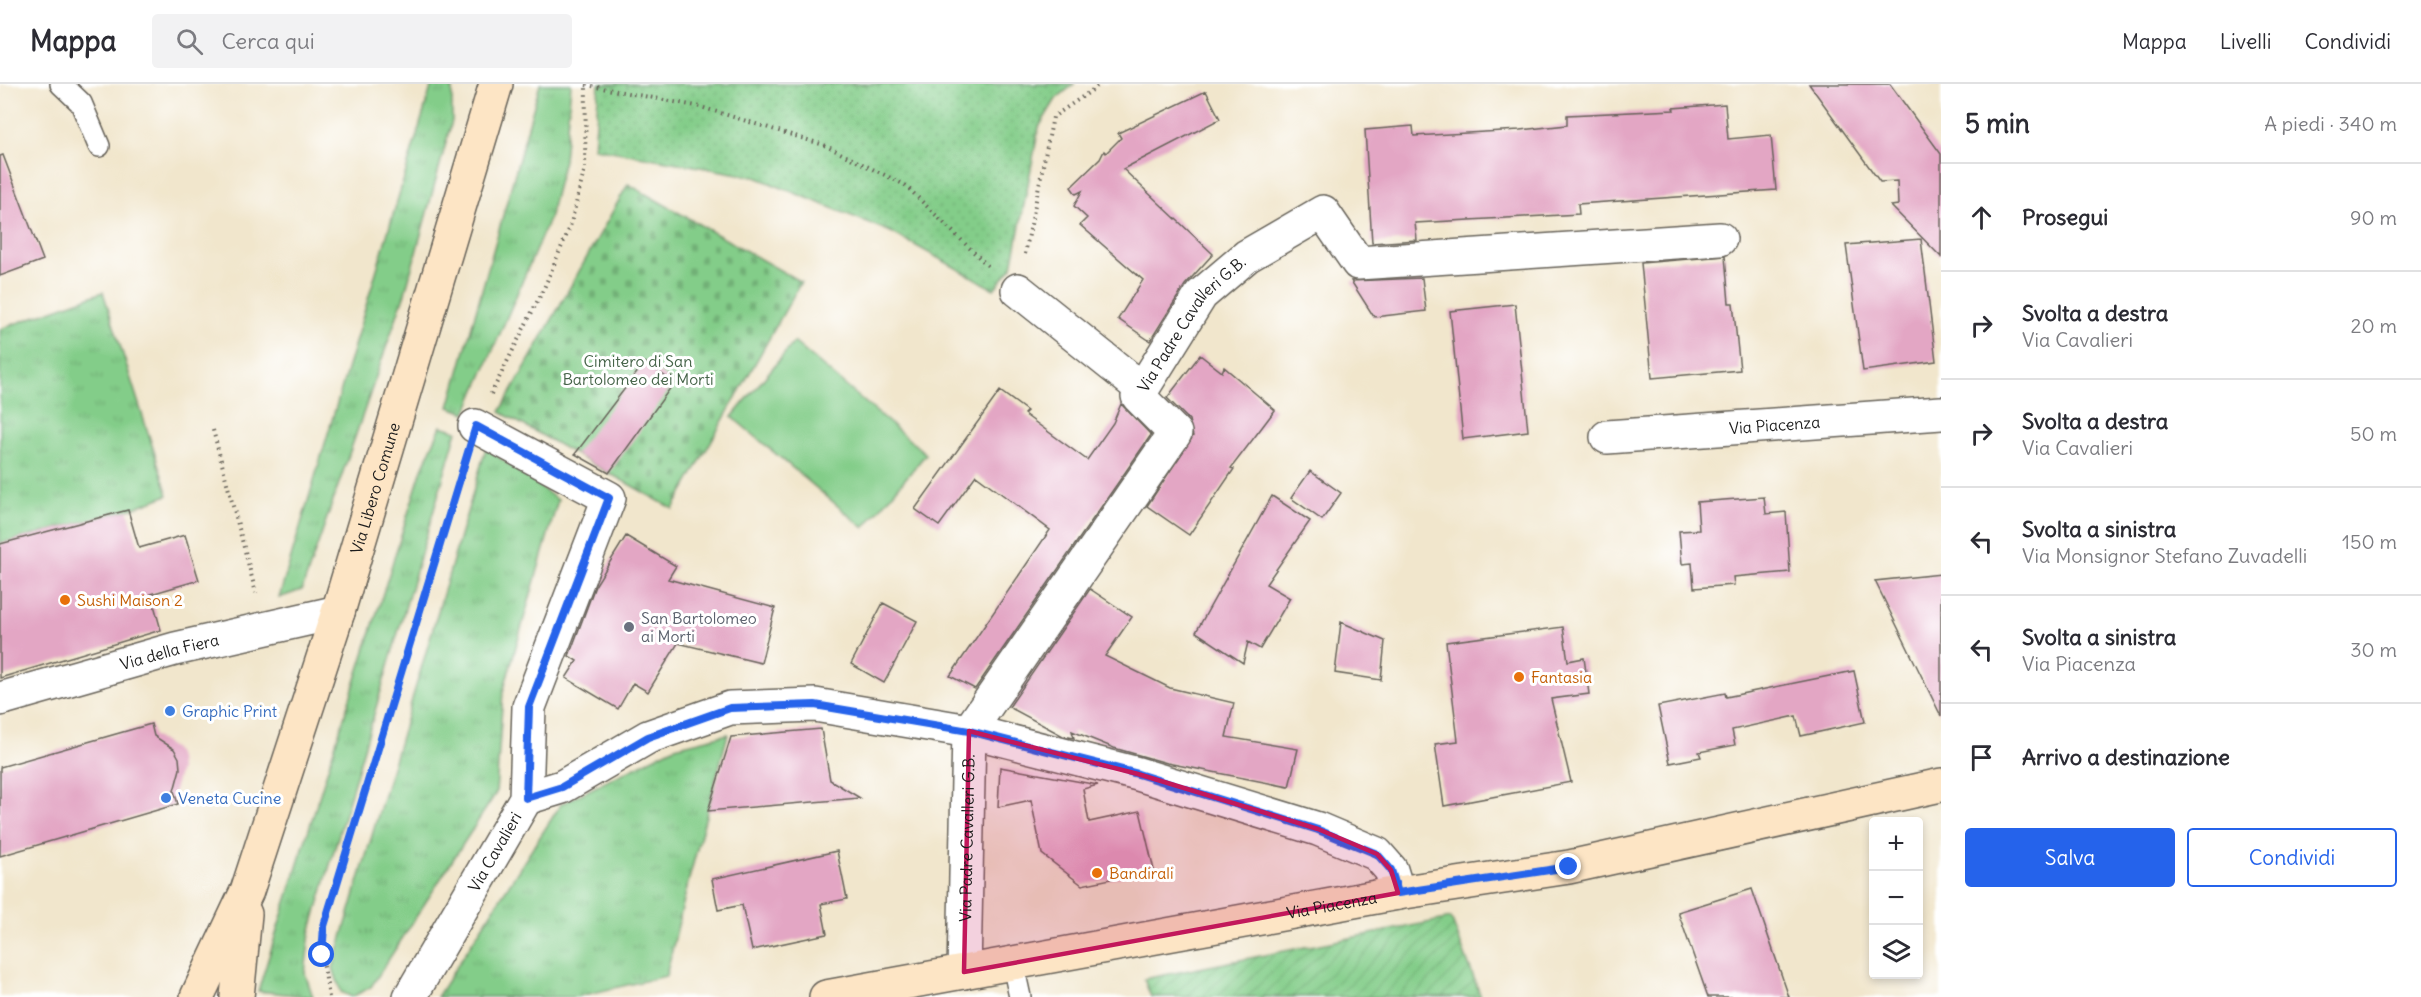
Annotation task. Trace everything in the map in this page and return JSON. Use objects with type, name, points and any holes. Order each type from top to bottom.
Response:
[{"type":"main road","name":"Via Libero Comune","points":[[197,997],[247,891],[339,612],[496,84]]},
{"type":"main road","name":"Via Piacenza","points":[[826,997],[1398,893],[1569,867],[1941,785]]},
{"type":"main road","name":"Via Libero Comune","points":[[237,997],[247,891]]},
{"type":"street","name":"Via Padre Cavalleri G.B.","points":[[964,972],[969,731],[1175,433],[1137,396],[1201,295],[1247,256],[1323,212],[1358,263],[1720,239]]},
{"type":"street","points":[[1018,291],[1142,389]]},
{"type":"street","name":"Via Piacenza","points":[[1607,437],[1941,413]]},
{"type":"street","name":"Via Cavalieri","points":[[410,997],[526,798],[529,707],[609,498],[476,426]]},
{"type":"street","name":"Via della Fiera","points":[[0,699],[175,649],[339,612]]},
{"type":"street","points":[[526,798],[562,787],[648,737],[730,708],[815,705],[969,731],[1138,774],[1318,830],[1377,854],[1391,870],[1398,893]]},
{"type":"lane","points":[[61,84],[81,102],[99,146]]},
{"type":"lane","points":[[1013,964],[1020,997]]},
{"type":"path","points":[[329,997],[322,955],[324,926],[476,426],[544,288],[570,227],[585,168],[586,84],[701,107],[824,145],[905,185],[1000,278],[1018,291],[1053,117],[1101,84]]},
{"type":"path","points":[[213,430],[265,629]]},
{"type":"highlighted area","points":[[969,731],[1138,774],[1318,829],[1377,854],[1391,870],[1398,893],[1063,954],[964,972]]},
{"type":"green space","points":[[432,84],[452,84],[452,121],[405,293],[302,590],[279,598]]},
{"type":"green space","points":[[540,84],[571,84],[564,160],[549,219],[466,413],[449,407]]},
{"type":"green space","points":[[599,84],[1074,84],[1056,99],[1039,127],[1012,267],[994,289],[891,232],[755,177],[594,148]]},
{"type":"green space","name":"Cimitero di San Bartolomeo dei Morti","points":[[628,184],[801,282],[673,509],[500,412]]},
{"type":"green space","points":[[103,292],[168,495],[128,510],[0,544],[0,329]]},
{"type":"green space","points":[[794,342],[926,454],[864,528],[732,417]]},
{"type":"green space","points":[[441,426],[457,431],[310,933],[305,973],[313,997],[258,991],[422,469]]},
{"type":"green space","points":[[486,448],[558,500],[503,692],[496,793],[371,987],[352,997],[341,992],[333,968]]},
{"type":"green space","points":[[728,734],[666,976],[576,997],[437,997],[561,804],[675,747]]},
{"type":"green space","points":[[1451,918],[1481,997],[1151,997],[1144,979]]},
{"type":"building","points":[[1809,84],[1890,84],[1941,154],[1941,257],[1891,206],[1898,205],[1897,181],[1880,182]]},
{"type":"building","points":[[1206,91],[1220,119],[1123,169],[1213,254],[1185,285],[1150,341],[1118,319],[1143,280],[1080,225],[1087,218],[1074,206],[1082,191],[1076,194],[1071,187],[1100,159],[1104,151],[1106,153],[1121,138],[1118,133]]},
{"type":"building","points":[[1725,104],[1728,139],[1771,135],[1776,190],[1578,204],[1579,214],[1415,223],[1417,240],[1372,243],[1365,130],[1413,126],[1414,136],[1520,130],[1567,125],[1567,115],[1674,110],[1673,108]]},
{"type":"building","points":[[3,155],[43,260],[0,276],[0,156]]},
{"type":"building","points":[[1921,239],[1936,361],[1863,371],[1846,245]]},
{"type":"building","points":[[1725,256],[1729,303],[1733,303],[1740,370],[1652,378],[1641,263]]},
{"type":"building","points":[[1422,278],[1426,311],[1374,317],[1351,281]]},
{"type":"building","points":[[1515,304],[1528,431],[1463,439],[1450,311]]},
{"type":"building","points":[[1200,355],[1222,372],[1224,367],[1275,410],[1231,468],[1234,469],[1189,535],[1147,506],[1193,436],[1189,420],[1167,398]]},
{"type":"building","points":[[645,362],[674,383],[609,473],[575,454]]},
{"type":"building","points":[[1000,391],[1027,411],[1024,414],[1087,460],[1113,423],[1121,404],[1151,435],[975,689],[950,676],[1050,530],[976,475],[939,526],[915,509]]},
{"type":"building","points":[[1310,471],[1341,493],[1322,520],[1291,498]]},
{"type":"building","points":[[1272,496],[1310,521],[1266,584],[1290,598],[1260,649],[1248,642],[1243,663],[1196,632]]},
{"type":"building","points":[[1764,497],[1766,514],[1786,512],[1790,572],[1733,577],[1734,585],[1694,588],[1692,563],[1682,564],[1679,531],[1699,530],[1697,502]]},
{"type":"building","points":[[128,510],[139,548],[185,535],[199,580],[151,594],[161,630],[0,678],[0,544]]},
{"type":"building","name":"San Bartolomeo ai Morti","points":[[626,536],[676,566],[668,579],[775,608],[761,663],[678,643],[648,692],[633,683],[618,709],[566,678],[577,661],[569,656],[595,586]]},
{"type":"building","points":[[1941,574],[1941,716],[1875,581]]},
{"type":"building","points":[[1090,589],[1132,617],[1105,656],[1170,688],[1234,703],[1226,737],[1298,749],[1289,787],[1167,763],[1114,748],[1072,731],[1074,738],[1063,736],[1009,707]]},
{"type":"building","points":[[883,603],[917,621],[884,683],[851,664]]},
{"type":"building","points":[[1341,622],[1385,641],[1381,680],[1335,673]]},
{"type":"building","points":[[1563,627],[1568,661],[1584,658],[1589,694],[1551,699],[1571,782],[1444,806],[1435,744],[1458,741],[1446,642]]},
{"type":"building","points":[[1854,671],[1865,722],[1801,736],[1796,716],[1732,730],[1735,745],[1699,752],[1701,757],[1670,763],[1658,706],[1725,693],[1726,697]]},
{"type":"building","points":[[151,724],[154,736],[174,749],[179,758],[180,769],[174,791],[178,804],[0,856],[0,767]]},
{"type":"building","points":[[821,729],[830,780],[860,798],[708,811],[731,737]]},
{"type":"building","points":[[1000,767],[1098,785],[1083,789],[1089,822],[1140,811],[1154,870],[1082,885],[1042,854],[1031,800],[998,807]]},
{"type":"building","points":[[837,851],[847,899],[821,904],[827,934],[752,950],[742,905],[718,910],[712,879]]},
{"type":"building","points":[[1752,889],[1789,997],[1708,997],[1678,912]]},
{"type":"place","name":"Sushi Maison 2","points":[[65,600]]},
{"type":"place","name":"San Bartolomeo ai Morti","points":[[629,627]]},
{"type":"place","name":"Fantasia","points":[[1519,677]]},
{"type":"place","name":"Graphic Print","points":[[170,711]]},
{"type":"place","name":"Veneta Cucine","points":[[166,798]]},
{"type":"place","name":"Bandirali","points":[[1097,873]]},
{"type":"route","points":[[322,955],[324,926],[476,426],[609,498],[529,707],[526,798],[562,787],[648,737],[730,708],[815,705],[969,731],[1138,774],[1318,830],[1377,854],[1391,870],[1398,893],[1569,867]]}]
